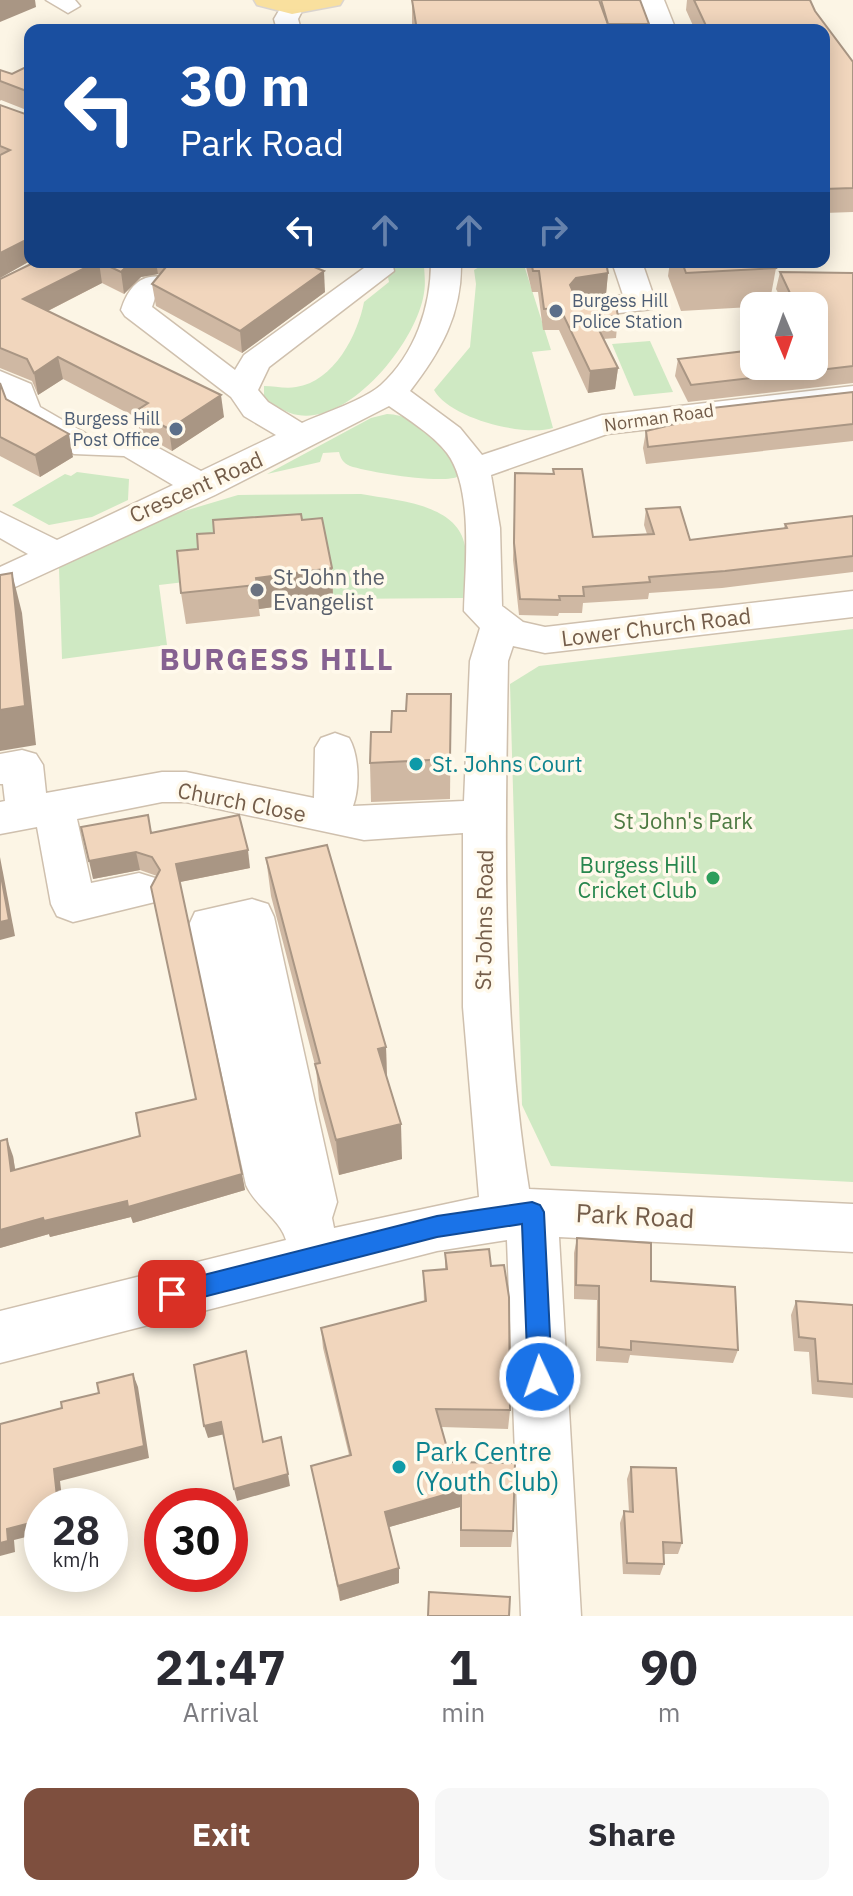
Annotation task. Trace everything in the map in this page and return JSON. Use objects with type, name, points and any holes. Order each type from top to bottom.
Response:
[{"type":"main road","points":[[266,0],[290,18],[331,0]]},
{"type":"street","points":[[652,0],[662,24]]},
{"type":"street","points":[[242,390],[255,362],[379,271],[378,268]]},
{"type":"street","points":[[446,268],[448,292],[438,322],[422,355],[391,393],[443,429],[467,456],[478,486],[483,611],[500,625]]},
{"type":"street","points":[[586,308],[641,303],[629,268]]},
{"type":"street","points":[[155,284],[141,294],[136,310],[242,390],[256,409],[302,437]]},
{"type":"street","points":[[112,326],[242,390]]},
{"type":"street","points":[[0,381],[20,391],[25,412],[86,447],[130,446],[203,487]]},
{"type":"street","name":"Crescent Road","points":[[0,582],[140,512],[203,487],[391,393]]},
{"type":"street","name":"Norman Road","points":[[472,470],[602,425],[853,396]]},
{"type":"street","points":[[0,523],[55,554]]},
{"type":"street","name":"Lower Church Road","points":[[500,625],[511,633],[545,640],[853,604]]},
{"type":"street","name":"St Johns Road","points":[[500,625],[489,661],[483,1001],[494,1140],[520,1213],[551,1616]]},
{"type":"street","points":[[327,819],[336,796],[335,748]]},
{"type":"street","points":[[0,769],[22,765],[27,813],[73,904],[139,890]]},
{"type":"street","name":"Church Close","points":[[27,813],[162,787],[186,787],[327,819],[364,824],[485,815]]},
{"type":"street","points":[[252,917],[311,1202],[311,1238],[271,1185],[211,925],[252,917]]},
{"type":"street","name":"Park Road","points":[[0,1337],[311,1238],[437,1227],[520,1213],[853,1228]]},
{"type":"green space","points":[[386,268],[424,268],[424,293],[409,334],[395,355],[359,393],[339,406],[318,414],[294,414],[264,399],[264,386],[292,388],[310,383],[333,366],[350,342],[364,302],[389,282]]},
{"type":"green space","points":[[525,268],[551,350],[532,352],[553,428],[525,430],[489,423],[455,409],[434,390],[470,347],[476,284],[474,270]]},
{"type":"green space","points":[[650,341],[673,392],[634,396],[612,344]]},
{"type":"green space","points":[[387,414],[411,420],[431,434],[459,476],[439,479],[406,477],[359,469],[348,465],[339,452],[323,453],[320,462],[267,474],[371,418]]},
{"type":"green space","points":[[77,472],[129,479],[128,500],[92,517],[49,525],[12,505],[65,474],[71,476]]},
{"type":"green space","points":[[361,494],[435,511],[458,529],[465,548],[464,598],[333,599],[202,580],[159,585],[167,645],[62,659],[59,568],[144,523],[238,495]]},
{"type":"green space","name":"St John's Park","points":[[853,629],[853,1182],[551,1166],[522,1105],[510,684],[539,666]]},
{"type":"building","points":[[412,0],[599,0],[608,24],[416,24]]},
{"type":"building","points":[[601,0],[640,0],[649,24],[608,24]]},
{"type":"building","points":[[694,0],[810,0],[825,24],[705,24]]},
{"type":"building","points":[[830,31],[853,62],[853,188],[830,189]]},
{"type":"building","points":[[24,68],[24,90],[0,81],[0,70],[12,74]]},
{"type":"building","points":[[0,105],[24,114],[24,241],[0,253],[0,155],[10,150],[0,146]]},
{"type":"building","points":[[24,267],[85,268],[23,299],[221,395],[169,429],[136,411],[148,403],[58,357],[34,373],[27,359],[0,348],[0,279]]},
{"type":"building","points":[[165,268],[317,268],[324,271],[240,331],[152,284]]},
{"type":"building","points":[[532,268],[607,268],[608,273],[576,278],[570,285],[574,294],[587,298],[614,295],[618,316],[593,318],[618,368],[590,371],[560,308],[544,309],[539,271],[533,271]]},
{"type":"building","points":[[684,268],[776,268],[686,273]]},
{"type":"building","points":[[780,272],[853,273],[853,366],[828,369],[828,292],[789,292]]},
{"type":"building","points":[[740,352],[740,379],[691,385],[678,359]]},
{"type":"building","points":[[0,383],[6,399],[69,434],[35,455],[0,437]]},
{"type":"building","points":[[853,392],[853,424],[648,447],[646,431],[707,416],[703,409]]},
{"type":"building","points":[[553,469],[582,469],[593,537],[654,534],[646,509],[680,507],[690,540],[853,516],[853,556],[649,577],[650,582],[583,587],[584,596],[559,596],[560,600],[520,599],[514,543],[515,473],[554,474]]},
{"type":"building","points":[[301,514],[302,520],[322,518],[332,568],[256,578],[257,585],[181,593],[177,551],[198,549],[197,534],[214,533],[213,520]]},
{"type":"building","points":[[12,573],[25,706],[0,710],[0,575]]},
{"type":"building","points":[[407,694],[451,694],[450,759],[370,763],[371,732],[391,732],[392,711],[406,711]]},
{"type":"building","points":[[148,815],[151,833],[239,815],[248,850],[176,864],[242,1174],[128,1207],[127,1201],[0,1230],[0,1141],[7,1139],[11,1171],[140,1136],[136,1113],[196,1099],[151,887],[160,870],[152,857],[136,852],[89,861],[81,827]]},
{"type":"building","points":[[327,845],[386,1047],[378,1049],[401,1124],[336,1140],[315,1064],[320,1063],[266,858]]},
{"type":"building","points":[[0,870],[9,920],[0,922]]},
{"type":"building","points":[[577,1238],[651,1243],[651,1281],[735,1287],[738,1350],[631,1341],[631,1350],[599,1347],[599,1286],[576,1285]]},
{"type":"building","points":[[489,1249],[491,1266],[504,1265],[509,1297],[510,1410],[436,1409],[451,1462],[515,1463],[513,1531],[461,1530],[461,1490],[385,1512],[399,1568],[338,1586],[311,1466],[351,1455],[321,1328],[426,1301],[423,1271],[447,1269],[445,1253]]},
{"type":"building","points":[[796,1301],[853,1305],[853,1384],[818,1381],[815,1339],[799,1337]]},
{"type":"building","points":[[246,1351],[263,1442],[281,1437],[288,1474],[234,1488],[221,1422],[204,1426],[194,1365]]},
{"type":"building","points":[[133,1374],[144,1446],[54,1469],[56,1488],[24,1488],[24,1525],[7,1529],[8,1541],[0,1543],[0,1424],[62,1408],[61,1402],[99,1393],[97,1383]]},
{"type":"building","points":[[631,1467],[676,1468],[682,1543],[663,1542],[664,1564],[627,1563],[624,1511],[633,1512]]},
{"type":"building","points":[[429,1592],[510,1597],[509,1616],[428,1616]]},
{"type":"place","name":"Burgess Hill Police Station","points":[[556,311]]},
{"type":"place","name":"Burgess Hill Post Office","points":[[176,429]]},
{"type":"place","name":"St John the Evangelist","points":[[257,590]]},
{"type":"place","name":"St. Johns Court","points":[[416,764]]},
{"type":"place","name":"Burgess Hill Cricket Club","points":[[713,878]]},
{"type":"place","name":"Park Centre (Youth Club)","points":[[399,1467]]},
{"type":"district","name":"BURGESS HILL","points":[[277,660]]},
{"type":"route","points":[[172,1294],[437,1227],[532,1212],[540,1377]]}]
